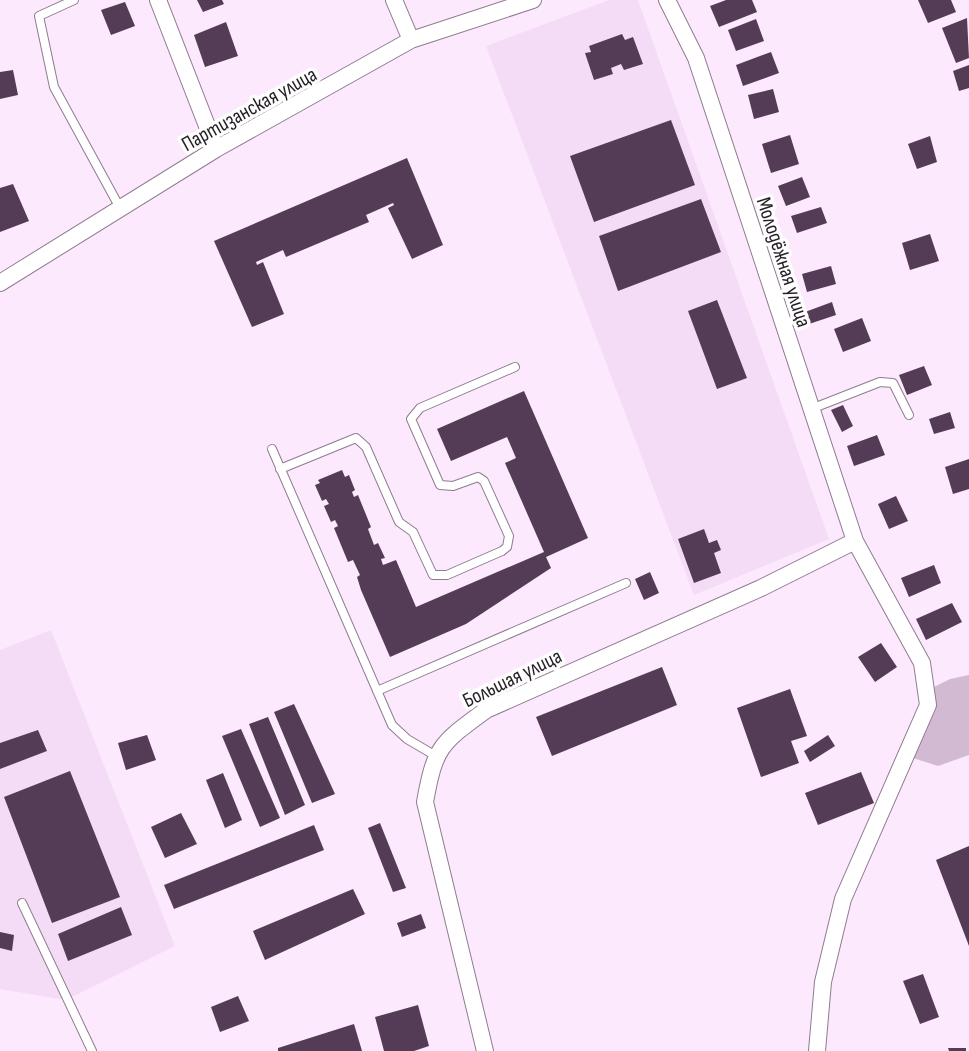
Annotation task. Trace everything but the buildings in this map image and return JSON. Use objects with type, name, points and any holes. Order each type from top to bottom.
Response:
[{"type":"street","points":[[158,0],[216,149]]},
{"type":"street","points":[[394,0],[411,40]]},
{"type":"street","name":"Партизанская улица","points":[[0,284],[216,149],[411,40],[533,0]]},
{"type":"street","name":"Молодёжная улица","points":[[667,0],[696,58],[855,541],[922,663],[928,705],[843,900],[822,982],[817,1051]]},
{"type":"street","name":"Большая улица","points":[[485,1051],[432,842],[425,802],[432,762],[449,737],[486,710],[761,588],[855,541]]},
{"type":"lane","points":[[74,0],[39,16],[51,75],[54,87],[120,208]]},
{"type":"lane","points":[[280,468],[356,438],[366,447],[399,522],[413,532],[433,575],[447,575],[502,551],[507,547],[509,536],[484,481],[478,477],[453,486],[440,485],[411,419],[420,408],[515,367]]},
{"type":"lane","points":[[811,410],[880,382],[893,383],[909,415]]},
{"type":"lane","points":[[272,449],[391,725],[407,739],[436,756]]},
{"type":"lane","points":[[377,691],[626,583]]},
{"type":"lane","points":[[22,904],[92,1051]]},
{"type":"shaded area","points":[[609,0],[638,0],[829,539],[694,595],[486,46]]},
{"type":"shaded area","points":[[51,630],[175,946],[66,1000],[0,989],[0,650]]},
{"type":"shaded area","points":[[969,675],[969,755],[938,766],[913,758],[933,708],[934,687],[950,679]]}]
